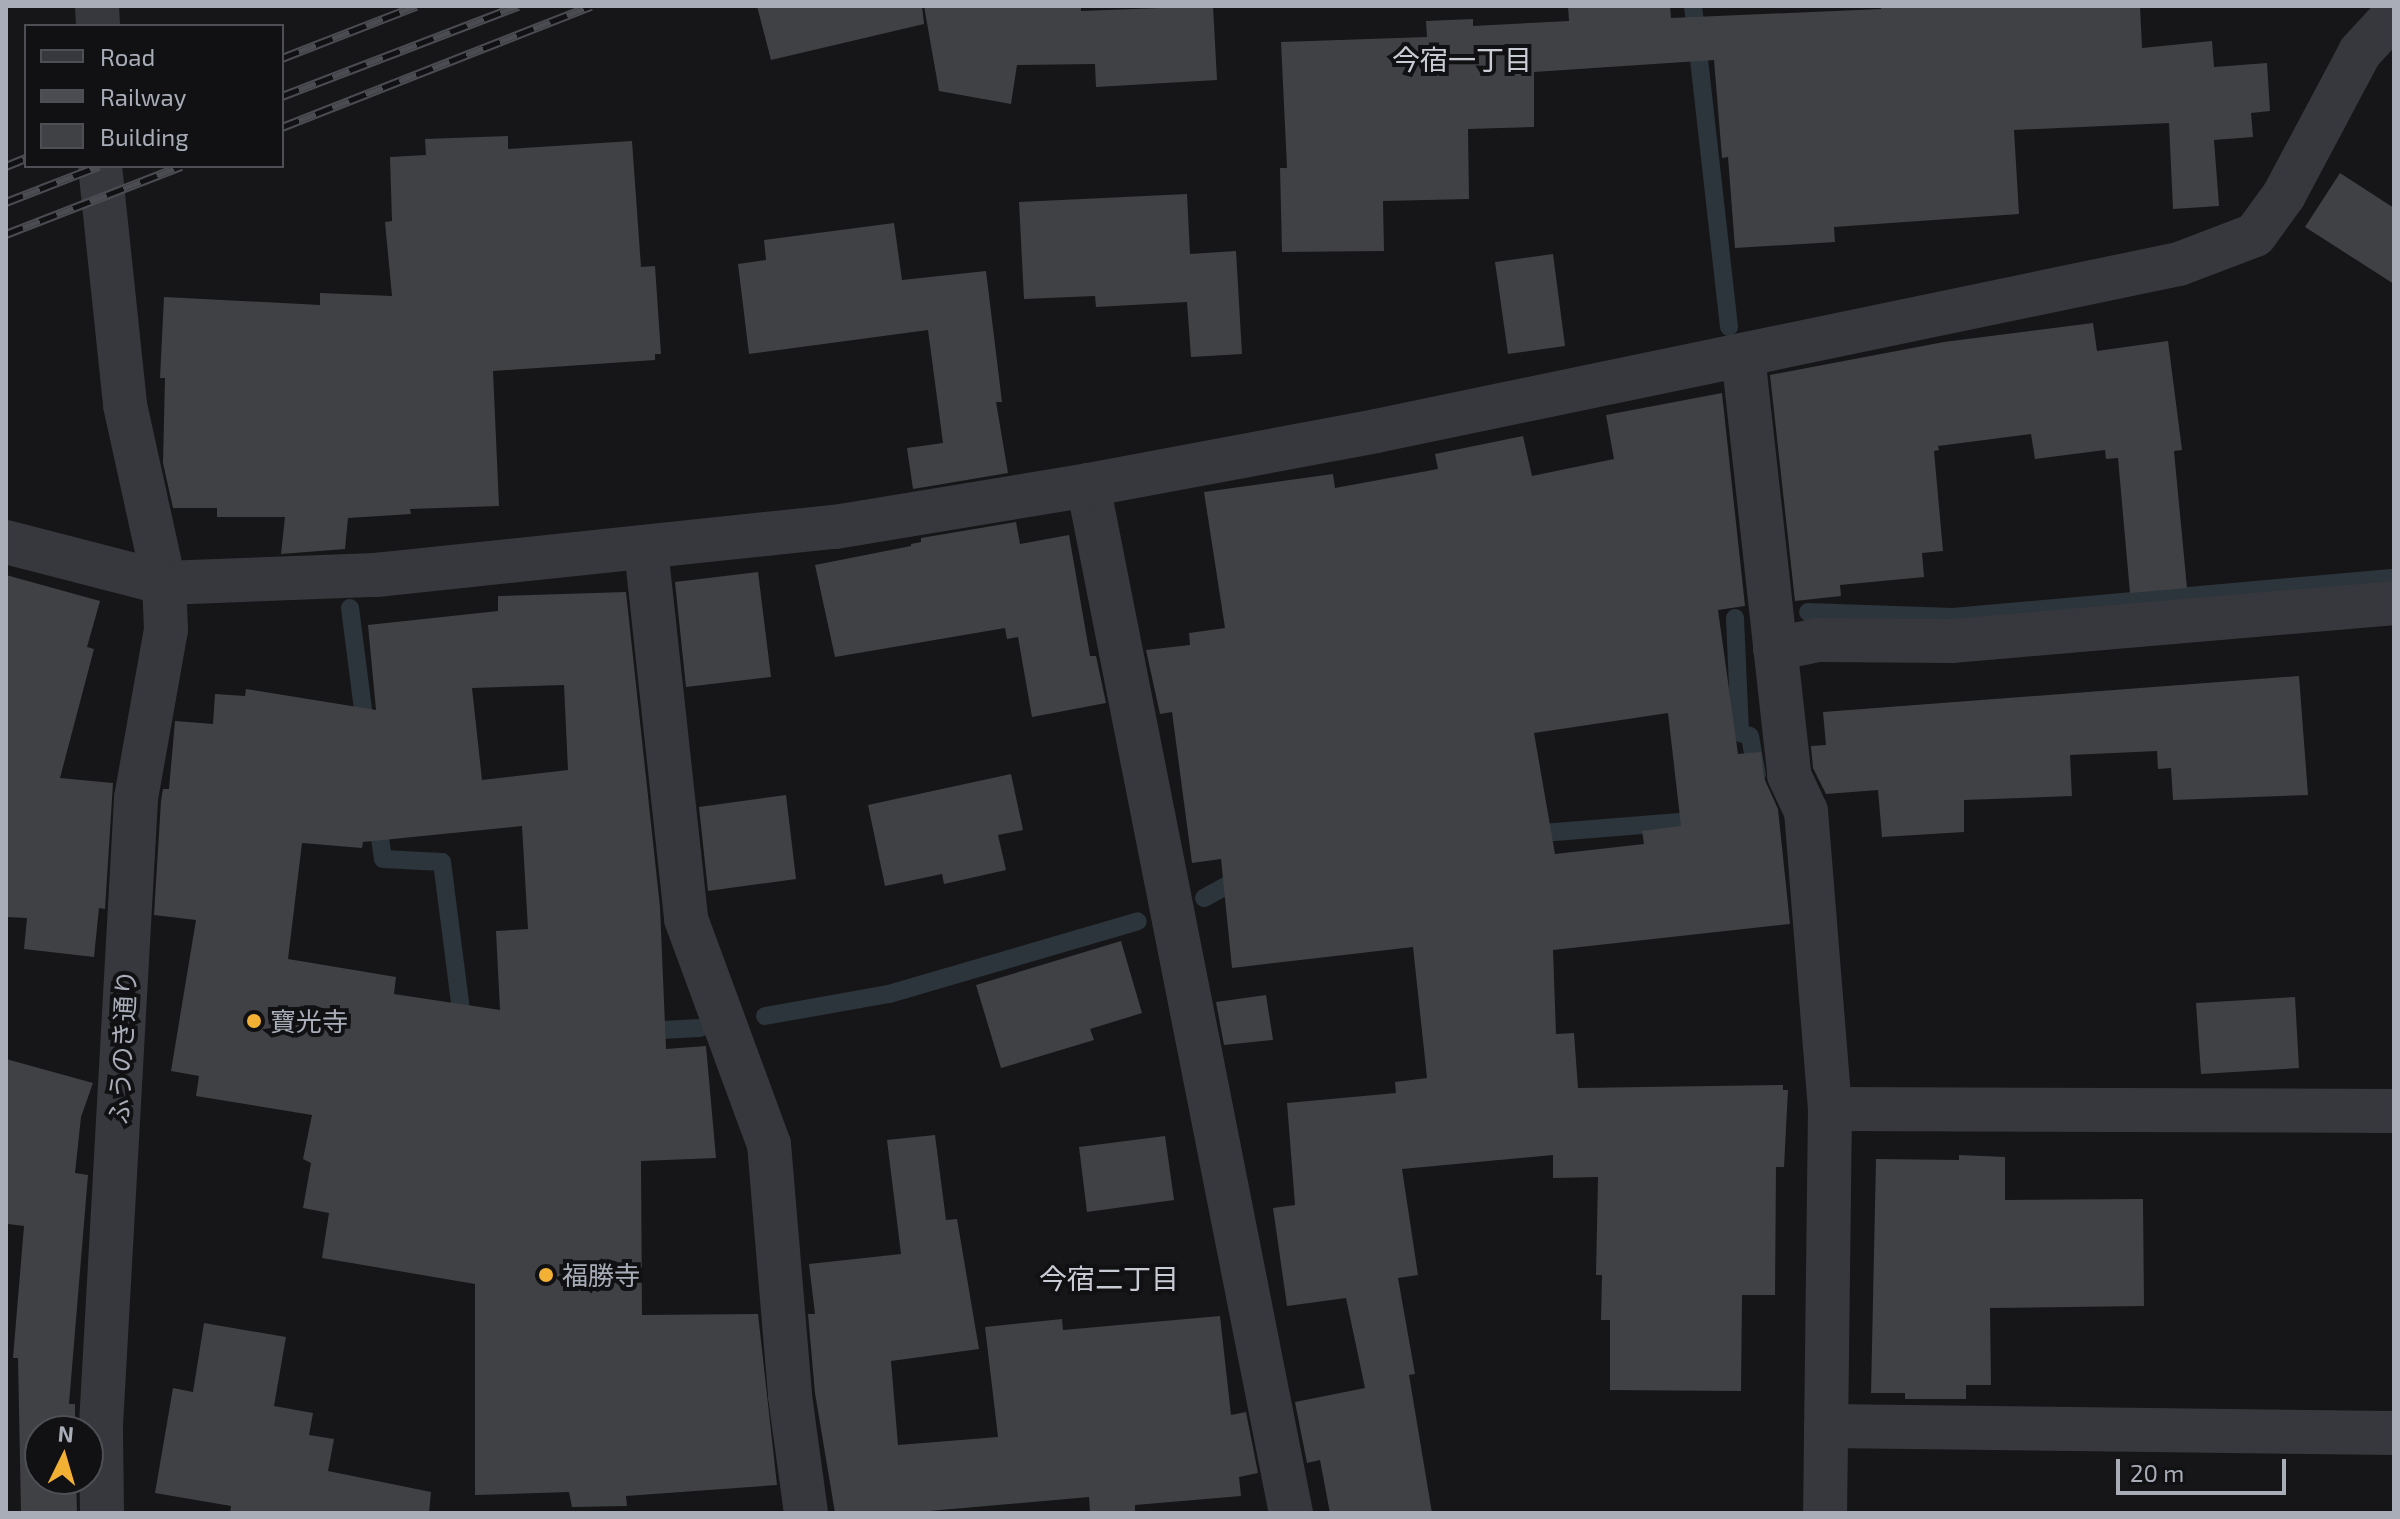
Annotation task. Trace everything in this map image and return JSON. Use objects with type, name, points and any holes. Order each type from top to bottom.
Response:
[{"type":"street","points":[[6,542],[164,583],[376,575],[835,527],[1088,485],[1376,431],[2179,264],[2255,235],[2284,195],[2360,52],[2394,15]]},
{"type":"street","name":"ふうのき通り","points":[[100,168],[125,405],[164,583],[166,630],[136,798],[101,1425],[102,1513]]},
{"type":"street","points":[[1743,355],[1789,775],[1806,811],[1830,1109],[1825,1513]]},
{"type":"street","points":[[1088,485],[1291,1513]]},
{"type":"street","points":[[646,549],[686,919],[769,1144],[790,1396],[806,1513]]},
{"type":"street","points":[[1775,649],[1818,640],[1952,641],[2394,603]]},
{"type":"street","points":[[1830,1109],[2394,1111]]},
{"type":"street","points":[[1826,1426],[2394,1433]]},
{"type":"building","points":[[757,6],[922,6],[924,24],[771,60]]},
{"type":"building","points":[[924,6],[1081,6],[1081,11],[1213,6],[1217,80],[1096,87],[1095,64],[1017,65],[1011,104],[939,91]]},
{"type":"building","points":[[1568,6],[1670,6],[1671,18],[1881,9],[1881,6],[2140,6],[2142,48],[2212,41],[2214,67],[2267,63],[2270,111],[2251,113],[2253,137],[2214,140],[2219,206],[2173,209],[2169,123],[2014,130],[2019,214],[1834,227],[1835,242],[1735,248],[1728,157],[1722,158],[1714,60],[1534,72],[1534,127],[1468,129],[1469,199],[1383,201],[1384,251],[1282,252],[1280,168],[1287,168],[1281,42],[1427,37],[1426,21],[1473,19],[1473,26],[1569,21]]},
{"type":"building","points":[[508,136],[508,149],[632,141],[641,267],[655,266],[661,354],[655,354],[655,360],[493,371],[499,506],[410,509],[411,514],[348,518],[345,549],[281,554],[285,517],[217,517],[217,508],[173,508],[163,463],[165,378],[160,378],[164,297],[320,305],[320,293],[392,296],[385,222],[392,221],[390,157],[426,155],[425,139]]},
{"type":"building","points":[[2340,173],[2394,208],[2394,284],[2305,227]]},
{"type":"building","points":[[1187,194],[1190,254],[1236,251],[1242,354],[1191,357],[1187,302],[1096,307],[1095,296],[1024,299],[1019,202]]},
{"type":"building","points":[[894,223],[902,280],[986,271],[1002,402],[996,402],[1008,473],[913,489],[907,448],[943,443],[928,330],[749,354],[738,264],[766,260],[764,240]]},
{"type":"building","points":[[1553,254],[1565,346],[1508,354],[1495,262]]},
{"type":"building","points":[[2093,323],[2097,351],[2168,341],[2182,450],[2174,451],[2187,588],[2130,593],[2118,458],[2106,459],[2105,450],[2035,459],[2031,434],[1938,446],[1939,450],[1934,451],[1943,551],[1922,553],[1924,577],[1840,585],[1841,596],[1795,601],[1770,375],[1944,342]]},
{"type":"building","points":[[1722,393],[1745,606],[1718,610],[1738,754],[1761,752],[1764,778],[1778,809],[1790,924],[1553,950],[1556,1034],[1574,1033],[1578,1088],[1783,1085],[1783,1090],[1788,1090],[1784,1167],[1776,1167],[1775,1295],[1742,1295],[1741,1391],[1610,1390],[1610,1320],[1601,1320],[1602,1275],[1596,1275],[1598,1177],[1553,1178],[1553,1155],[1402,1169],[1418,1275],[1398,1278],[1415,1374],[1409,1375],[1432,1513],[1330,1513],[1320,1460],[1307,1463],[1295,1402],[1365,1388],[1346,1298],[1287,1306],[1273,1208],[1295,1205],[1287,1103],[1396,1093],[1395,1082],[1427,1078],[1413,947],[1232,968],[1221,859],[1192,863],[1172,712],[1160,714],[1146,650],[1190,645],[1189,633],[1225,628],[1204,492],[1333,474],[1335,488],[1438,469],[1435,454],[1523,436],[1532,476],[1614,459],[1606,415]],"holes":[[[1668,713],[1681,826],[1642,831],[1644,844],[1555,854],[1534,733]]]},
{"type":"building","points":[[1016,522],[1020,544],[1069,535],[1090,656],[1096,656],[1106,703],[1032,717],[1018,637],[1007,639],[1005,628],[835,657],[815,565],[911,546],[921,542],[921,538]]},
{"type":"building","points":[[758,572],[771,677],[686,687],[675,582]]},
{"type":"building","points":[[6,575],[100,601],[87,647],[94,649],[60,778],[113,783],[105,909],[99,908],[94,957],[24,949],[27,918],[6,917]]},
{"type":"building","points":[[626,592],[660,907],[666,1049],[706,1046],[716,1158],[641,1161],[642,1315],[758,1314],[777,1485],[626,1496],[627,1506],[572,1507],[569,1492],[475,1495],[475,1284],[322,1258],[329,1213],[303,1208],[311,1163],[303,1159],[312,1115],[196,1096],[199,1076],[171,1071],[196,920],[154,915],[161,801],[163,789],[169,789],[175,721],[213,724],[215,694],[245,696],[246,689],[376,710],[368,625],[498,611],[498,596]],"holes":[[[564,685],[568,770],[482,780],[472,688]],[[522,826],[528,929],[496,931],[500,1010],[394,994],[396,977],[288,959],[302,843],[362,848],[363,842]]]},
{"type":"building","points":[[2299,676],[2308,795],[2173,800],[2171,768],[2158,769],[2157,751],[2070,755],[2072,796],[1964,800],[1964,832],[1882,837],[1878,790],[1826,794],[1813,768],[1811,746],[1826,745],[1823,712]]},
{"type":"building","points":[[1011,774],[1023,830],[998,835],[1006,870],[944,884],[942,874],[885,886],[868,805]]},
{"type":"building","points":[[786,795],[796,879],[708,891],[699,807]]},
{"type":"building","points":[[1121,941],[1142,1013],[1090,1029],[1094,1040],[1001,1068],[976,985]]},
{"type":"building","points":[[1266,995],[1273,1040],[1224,1045],[1216,1002]]},
{"type":"building","points":[[2295,997],[2299,1068],[2201,1074],[2196,1003]]},
{"type":"building","points":[[6,1059],[93,1083],[81,1117],[75,1173],[88,1175],[69,1404],[75,1404],[75,1415],[24,1415],[24,1495],[76,1495],[77,1513],[21,1513],[18,1358],[13,1358],[24,1226],[8,1224]]},
{"type":"building","points":[[935,1135],[946,1220],[957,1219],[979,1349],[891,1361],[898,1445],[998,1437],[985,1327],[1062,1319],[1063,1330],[1220,1316],[1231,1415],[1246,1412],[1258,1473],[1239,1477],[1241,1496],[1135,1505],[1135,1513],[1090,1513],[1089,1497],[906,1513],[835,1513],[815,1393],[808,1314],[815,1314],[809,1264],[901,1254],[887,1140]]},
{"type":"building","points":[[1165,1136],[1174,1200],[1087,1212],[1079,1147]]},
{"type":"building","points":[[1959,1155],[2005,1157],[2005,1200],[2143,1199],[2144,1306],[1990,1308],[1991,1385],[1966,1385],[1966,1399],[1905,1399],[1905,1393],[1871,1393],[1876,1159],[1959,1160]]},
{"type":"building","points":[[204,1323],[286,1337],[274,1406],[313,1413],[309,1435],[334,1439],[328,1471],[431,1492],[429,1513],[230,1513],[231,1506],[155,1493],[173,1388],[193,1392]]},
{"type":"waterway","points":[[1693,6],[1729,327]]},
{"type":"waterway","points":[[1808,612],[1953,617],[2394,578]]},
{"type":"waterway","points":[[350,608],[366,733]]},
{"type":"waterway","points":[[1735,618],[1740,733],[1750,736],[1757,774]]},
{"type":"waterway","points":[[377,817],[383,859],[442,862],[463,1025]]},
{"type":"waterway","points":[[1530,834],[1704,820]]},
{"type":"waterway","points":[[1204,898],[1244,876]]},
{"type":"waterway","points":[[765,1016],[889,994],[1138,921]]},
{"type":"waterway","points":[[642,1031],[700,1028]]},
{"type":"railway","points":[[284,57],[416,6]]},
{"type":"railway","points":[[284,95],[518,6]]},
{"type":"railway","points":[[284,126],[591,6]]},
{"type":"railway","points":[[6,166],[24,159]]},
{"type":"railway","points":[[6,202],[94,168]]},
{"type":"railway","points":[[6,234],[176,168]]},
{"type":"place","name":"寶光寺","points":[[254,1021]]},
{"type":"place","name":"福勝寺","points":[[546,1275]]},
{"type":"district","name":"今宿一丁目","points":[[1462,59]]},
{"type":"district","name":"今宿二丁目","points":[[1109,1278]]}]
